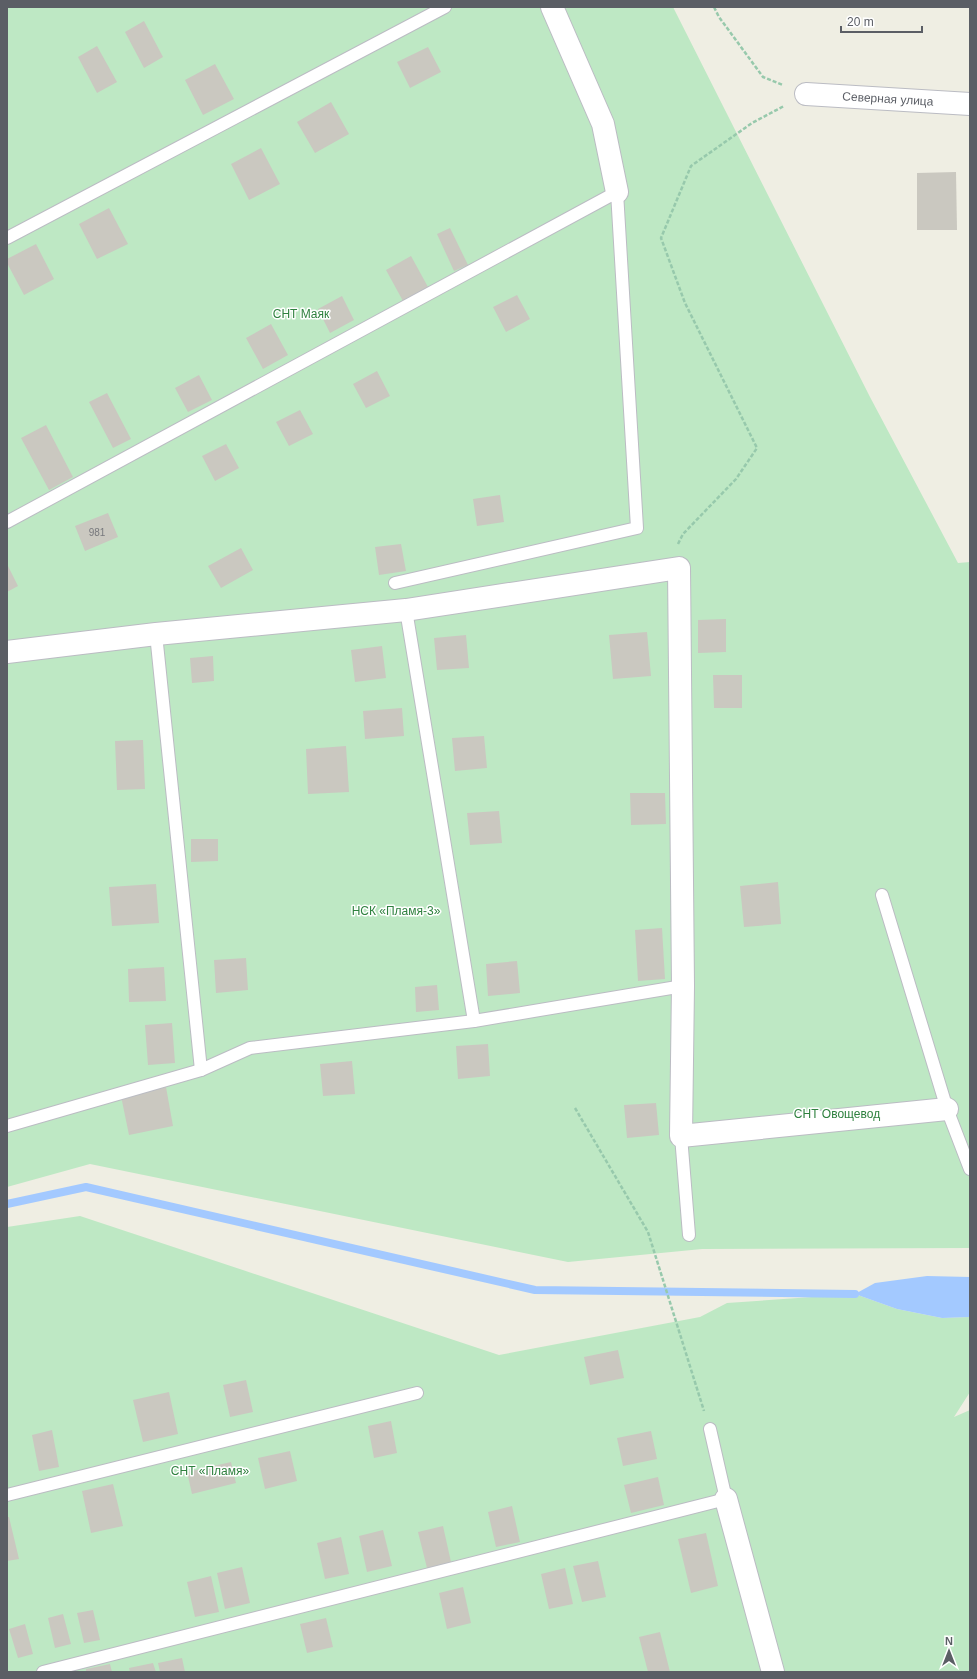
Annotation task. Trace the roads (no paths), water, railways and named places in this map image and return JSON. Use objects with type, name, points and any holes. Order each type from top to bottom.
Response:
[{"type":"street","points":[[552,7],[603,124],[617,192]]},
{"type":"street","name":"Северная улица","points":[[806,94],[970,104]]},
{"type":"street","points":[[7,652],[156,634],[406,610],[680,568],[683,986],[682,1136],[948,1109]]},
{"type":"street","points":[[726,1499],[772,1672]]},
{"type":"lane","points":[[7,238],[445,7]]},
{"type":"lane","points":[[7,522],[617,192],[637,528],[395,583]]},
{"type":"lane","points":[[406,610],[474,1020]]},
{"type":"lane","points":[[156,634],[201,1070]]},
{"type":"lane","points":[[882,896],[948,1109],[970,1169]]},
{"type":"lane","points":[[7,1126],[201,1070],[250,1048],[474,1020],[683,986]]},
{"type":"lane","points":[[682,1136],[689,1235]]},
{"type":"lane","points":[[7,1495],[417,1393]]},
{"type":"lane","points":[[43,1672],[726,1499],[710,1429]]},
{"type":"water","points":[[927,1276],[970,1277],[970,1317],[942,1318],[897,1309],[855,1294],[875,1283]]},
{"type":"waterway","points":[[7,1204],[86,1187],[535,1290],[855,1294]]},
{"type":"park label","name":"СНТ Маяк","points":[[301,314]]},
{"type":"park label","name":"НСК «Пламя-3»","points":[[396,911]]},
{"type":"park label","name":"СНТ Овощевод","points":[[837,1114]]},
{"type":"park label","name":"СНТ «Пламя»","points":[[210,1471]]}]
